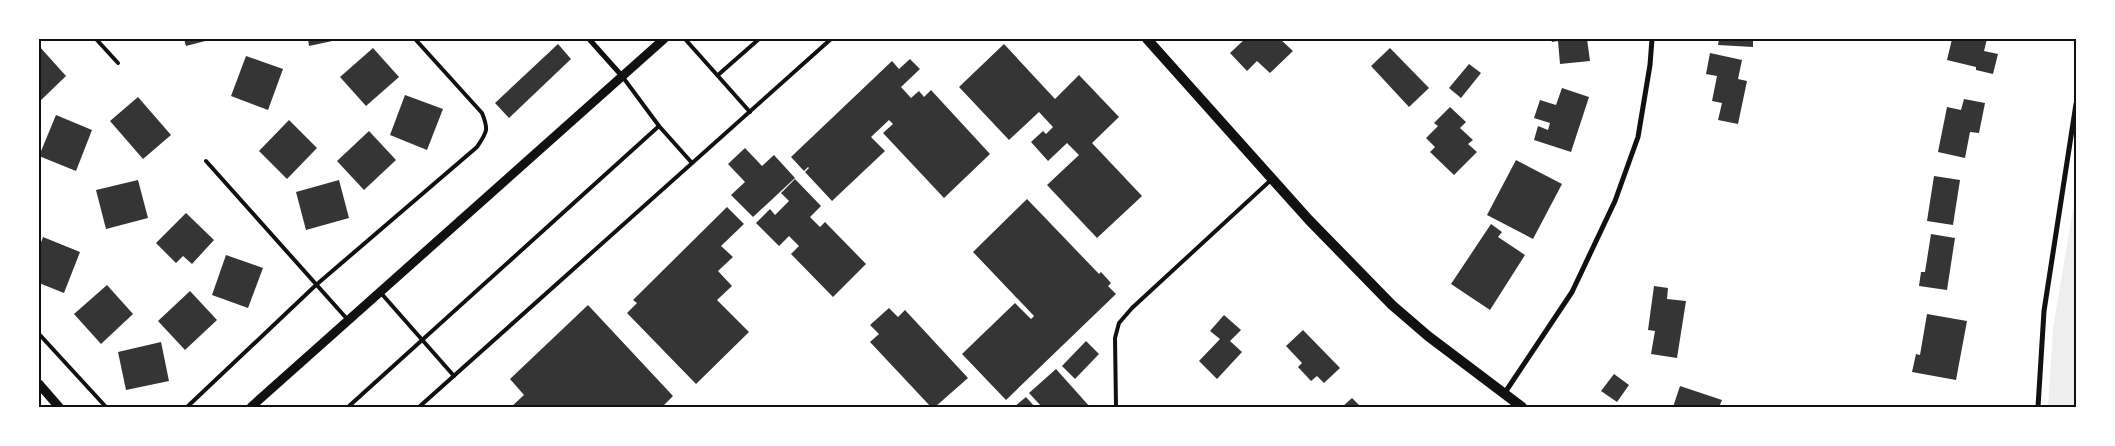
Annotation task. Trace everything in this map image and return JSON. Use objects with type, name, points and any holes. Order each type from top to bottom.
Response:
[{"type":"main road","points":[[1147,39],[1309,220],[1392,305],[1428,336],[1522,407]]},
{"type":"street","points":[[590,39],[622,76]]},
{"type":"street","points":[[251,407],[664,39]]},
{"type":"street","points":[[1504,394],[1572,292],[1615,201],[1638,137],[1650,65],[1652,39]]},
{"type":"street","points":[[2038,407],[2044,311],[2076,104]]},
{"type":"street","points":[[39,384],[59,407]]},
{"type":"lane","points":[[96,39],[118,63]]},
{"type":"lane","points":[[187,407],[316,285],[477,147],[486,133],[487,125],[482,113],[415,39]]},
{"type":"lane","points":[[685,39],[750,112]]},
{"type":"lane","points":[[718,75],[759,39]]},
{"type":"lane","points":[[419,407],[831,39]]},
{"type":"lane","points":[[622,76],[660,126],[692,163]]},
{"type":"lane","points":[[348,407],[660,126]]},
{"type":"lane","points":[[206,161],[348,320]]},
{"type":"lane","points":[[1116,407],[1115,338],[1119,322],[1272,179]]},
{"type":"lane","points":[[380,292],[454,376]]},
{"type":"lane","points":[[39,334],[106,407]]},
{"type":"shaded area","points":[[2076,192],[2076,407],[2048,407],[2053,328]]},
{"type":"building","points":[[184,39],[213,39],[186,46]]},
{"type":"building","points":[[308,39],[337,39],[337,40],[309,46]]},
{"type":"building","points":[[1245,39],[1280,39],[1293,51],[1270,73],[1257,61],[1247,71],[1230,53]]},
{"type":"building","points":[[1551,39],[1587,39],[1590,61],[1560,64],[1558,41],[1552,42]]},
{"type":"building","points":[[1719,39],[1753,39],[1753,47],[1718,45]]},
{"type":"building","points":[[1952,39],[1987,39],[1984,51],[1998,54],[1993,74],[1976,70],[1976,67],[1947,60]]},
{"type":"building","points":[[558,44],[571,59],[509,118],[495,103]]},
{"type":"building","points":[[1004,44],[1055,99],[1079,75],[1119,117],[1092,143],[1142,196],[1097,238],[1047,185],[1079,155],[1067,143],[1048,161],[1031,142],[1043,131],[1046,134],[1053,127],[1039,112],[1009,140],[959,87]]},
{"type":"building","points":[[39,46],[66,76],[39,102]]},
{"type":"building","points":[[373,48],[399,77],[366,106],[340,77]]},
{"type":"building","points":[[1390,48],[1429,88],[1409,107],[1371,66]]},
{"type":"building","points":[[1710,53],[1742,60],[1738,79],[1747,81],[1738,124],[1718,120],[1722,103],[1712,101],[1717,76],[1706,74]]},
{"type":"building","points":[[246,56],[283,69],[268,110],[231,96]]},
{"type":"building","points":[[910,59],[920,69],[901,87],[911,98],[919,91],[924,97],[931,90],[990,154],[944,198],[883,133],[893,124],[889,120],[871,137],[885,151],[832,201],[805,172],[809,168],[804,171],[791,157],[892,61],[899,69]]},
{"type":"building","points":[[1469,64],[1481,73],[1461,98],[1449,88]]},
{"type":"building","points":[[1562,88],[1589,97],[1571,152],[1534,140],[1538,126],[1548,130],[1550,123],[1534,118],[1540,100],[1556,105]]},
{"type":"building","points":[[405,95],[443,109],[427,150],[390,135]]},
{"type":"building","points":[[138,97],[171,135],[143,159],[110,121]]},
{"type":"building","points":[[1964,99],[1985,103],[1979,133],[1970,132],[1965,158],[1938,152],[1947,107],[1961,110]]},
{"type":"building","points":[[1450,107],[1466,122],[1460,128],[1473,140],[1468,144],[1477,152],[1454,175],[1430,152],[1435,147],[1426,138],[1438,126],[1434,123]]},
{"type":"building","points":[[56,115],[92,130],[76,171],[39,156]]},
{"type":"building","points":[[289,120],[317,148],[287,179],[259,151]]},
{"type":"building","points":[[369,131],[396,160],[364,190],[337,161]]},
{"type":"building","points":[[745,148],[762,166],[774,155],[795,178],[753,217],[731,195],[745,182],[728,164]]},
{"type":"building","points":[[1516,160],[1562,184],[1533,239],[1487,215]]},
{"type":"building","points":[[1934,176],[1960,180],[1953,225],[1927,221]]},
{"type":"building","points":[[795,179],[821,206],[810,217],[820,227],[825,222],[866,264],[833,297],[791,254],[799,246],[789,236],[779,246],[756,223],[770,209],[775,215],[789,201],[781,193]]},
{"type":"building","points":[[138,180],[148,218],[106,229],[96,190]]},
{"type":"building","points":[[339,180],[349,218],[306,230],[296,192]]},
{"type":"building","points":[[1027,199],[1099,274],[1101,272],[1111,283],[1108,286],[1116,294],[1006,400],[962,354],[1015,303],[1031,319],[1034,316],[973,252]]},
{"type":"building","points":[[727,207],[744,224],[721,246],[733,257],[718,271],[732,286],[717,300],[749,332],[696,384],[627,313],[637,303],[633,300]]},
{"type":"building","points":[[186,213],[214,240],[192,264],[183,256],[176,263],[156,243]]},
{"type":"building","points":[[1491,224],[1502,232],[1498,237],[1525,255],[1490,310],[1451,284]]},
{"type":"building","points":[[1931,234],[1955,238],[1947,290],[1919,286],[1921,272],[1925,272]]},
{"type":"building","points":[[43,237],[80,252],[64,293],[39,283],[39,248]]},
{"type":"building","points":[[226,255],[263,268],[248,308],[212,295]]},
{"type":"building","points":[[107,285],[133,314],[101,344],[74,314]]},
{"type":"building","points":[[1654,286],[1668,288],[1667,299],[1686,301],[1677,358],[1651,354],[1655,331],[1648,330]]},
{"type":"building","points":[[190,291],[217,320],[185,350],[158,321]]},
{"type":"building","points":[[588,305],[673,396],[662,407],[511,407],[524,395],[510,379]]},
{"type":"building","points":[[889,308],[898,317],[905,310],[968,378],[935,407],[931,407],[870,342],[879,334],[870,325]]},
{"type":"building","points":[[1927,314],[1967,321],[1956,380],[1912,372],[1916,354],[1920,355]]},
{"type":"building","points":[[1224,315],[1241,330],[1230,341],[1242,352],[1217,379],[1199,361],[1220,339],[1210,331]]},
{"type":"building","points":[[1303,330],[1340,368],[1324,383],[1317,376],[1311,381],[1298,367],[1302,363],[1286,346]]},
{"type":"building","points":[[1086,341],[1099,354],[1075,379],[1062,366]]},
{"type":"building","points":[[161,342],[169,381],[126,390],[118,352]]},
{"type":"building","points":[[1056,369],[1090,407],[1042,407],[1029,393]]},
{"type":"building","points":[[1614,374],[1629,385],[1617,402],[1601,391]]},
{"type":"building","points":[[1680,386],[1722,400],[1719,407],[1673,407]]},
{"type":"building","points":[[1026,397],[1035,407],[1014,407]]},
{"type":"building","points":[[1352,398],[1361,407],[1342,407]]}]
